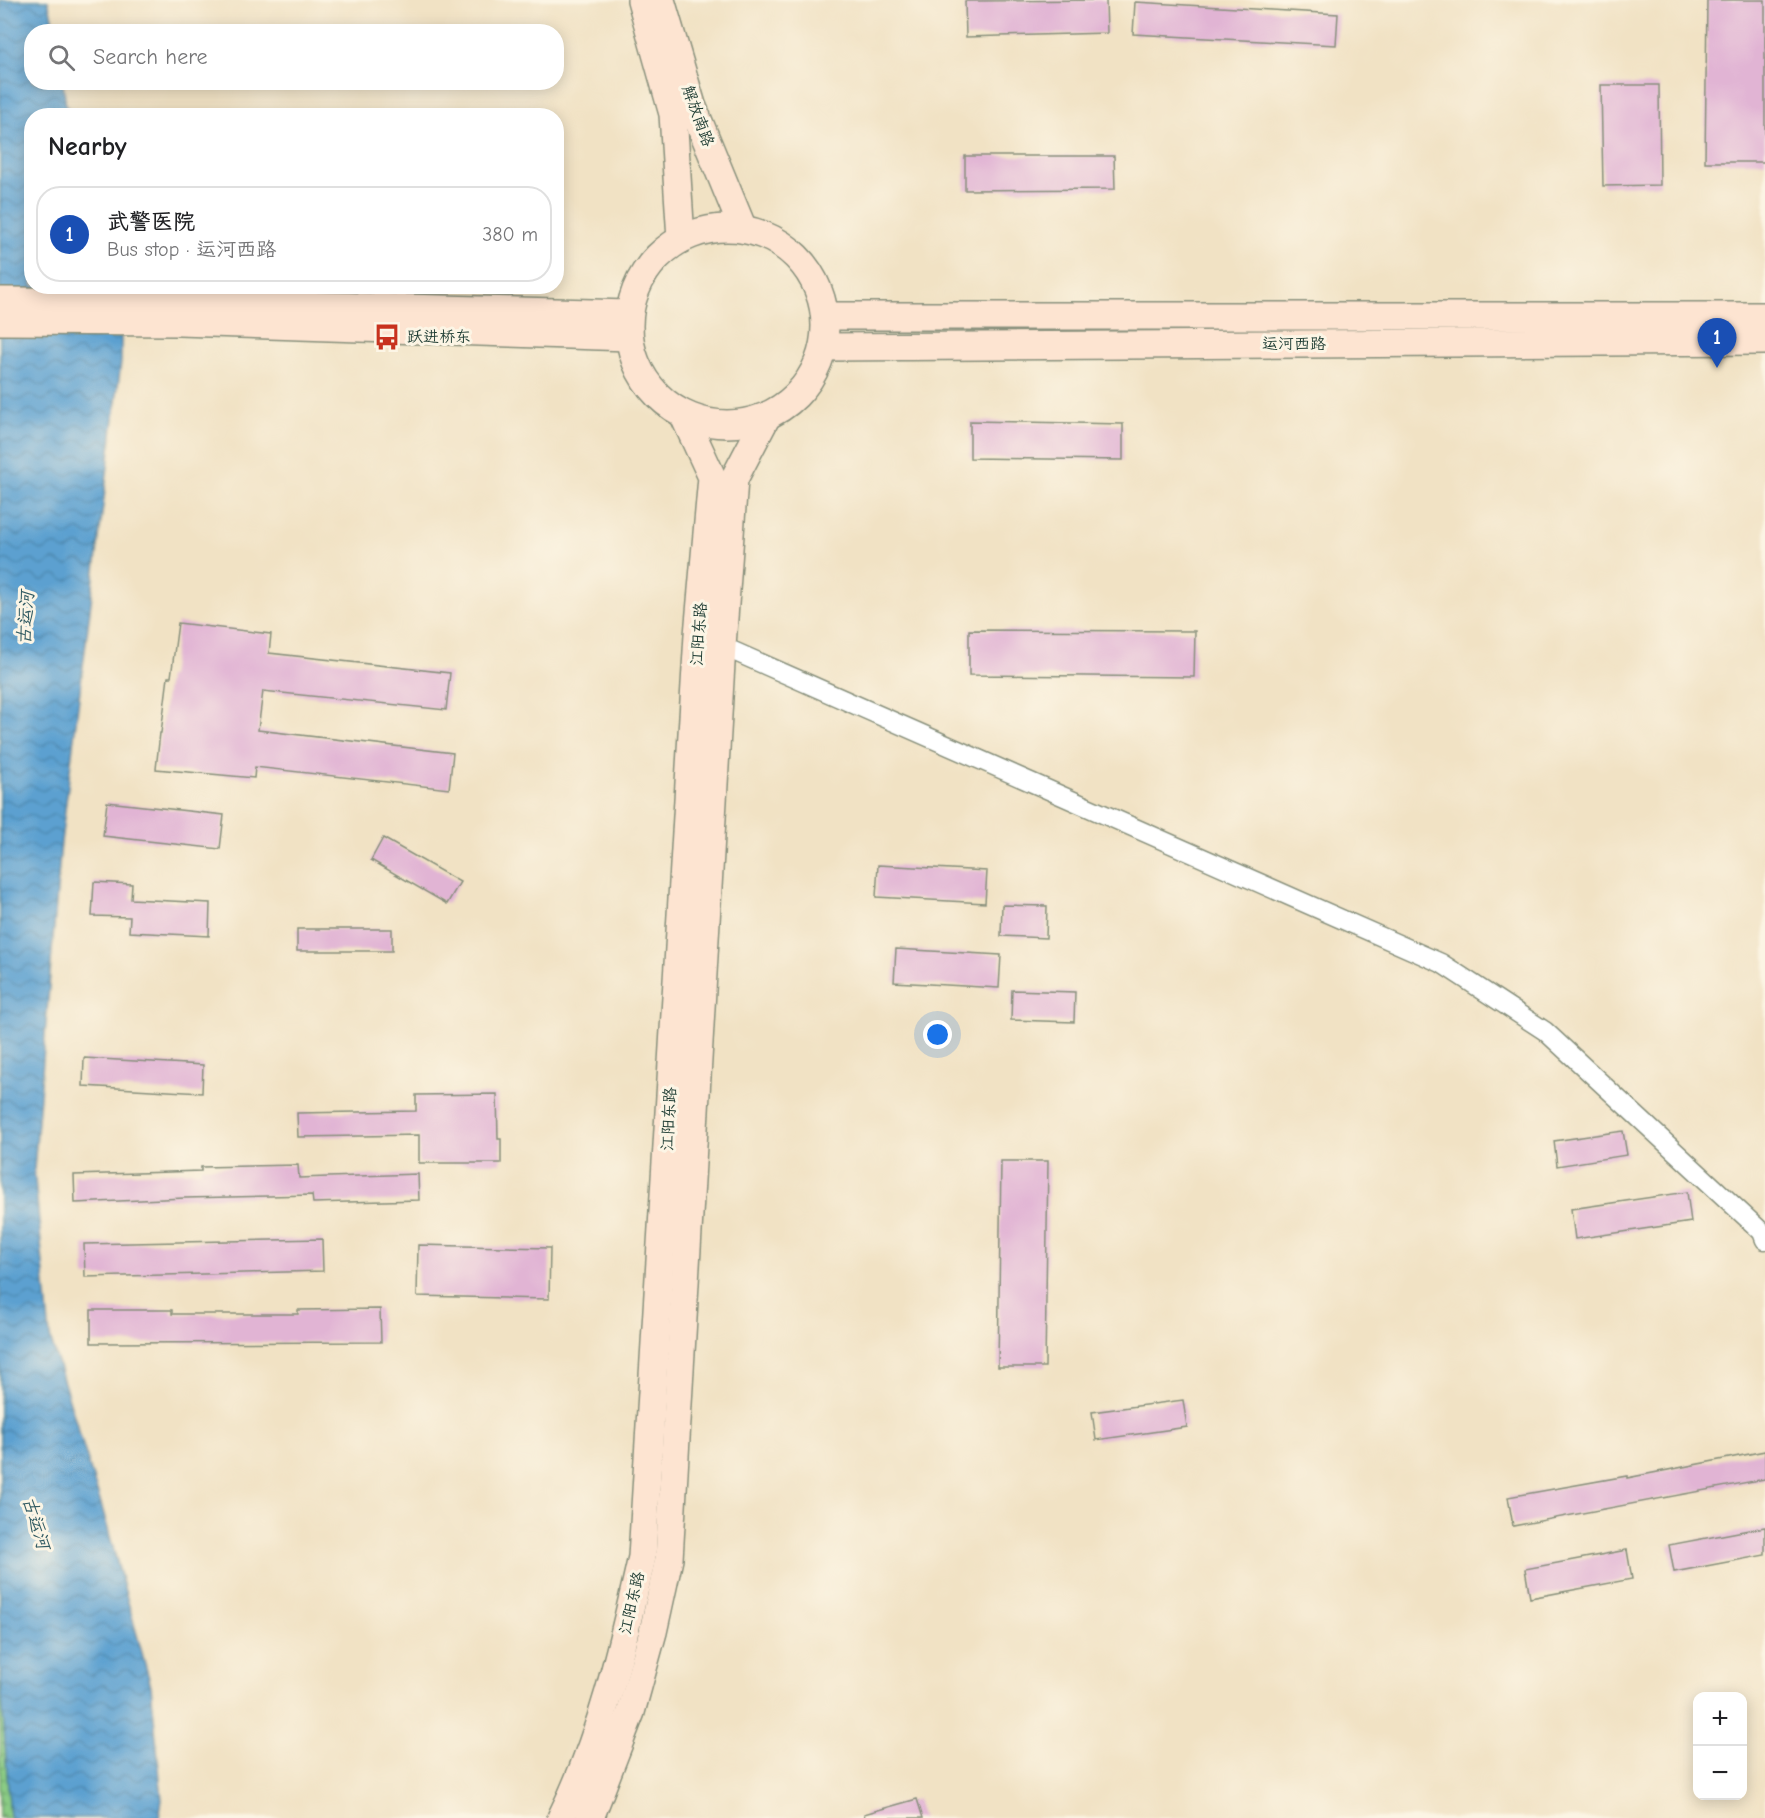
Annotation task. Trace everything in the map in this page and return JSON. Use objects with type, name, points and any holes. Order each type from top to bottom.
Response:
[{"type":"main road","name":"解放南路","points":[[641,0],[673,114],[681,239]]},
{"type":"main road","name":"解放南路","points":[[661,0],[692,105],[743,229]]},
{"type":"main road","points":[[712,229],[743,229],[774,239],[799,259],[817,285],[825,316],[823,347],[812,375],[793,399],[767,416],[741,423],[714,423],[683,414],[656,395],[638,368],[629,326],[638,284],[656,258],[681,239],[712,229]]},
{"type":"main road","points":[[0,301],[179,312],[629,326]]},
{"type":"main road","points":[[0,321],[179,312]]},
{"type":"main road","name":"运河西路","points":[[825,316],[1765,316]]},
{"type":"main road","name":"运河西路","points":[[823,347],[1765,341]]},
{"type":"main road","name":"江阳东路","points":[[561,1818],[610,1692],[642,1557],[698,635],[712,477],[683,414]]},
{"type":"main road","name":"江阳东路","points":[[590,1818],[631,1712],[653,1632],[669,1559],[722,646],[734,479],[767,416]]},
{"type":"street","points":[[722,646],[1441,963],[1545,1031],[1762,1232],[1765,1240]]},
{"type":"green space","points":[[1,1674],[10,1818],[0,1818]]},
{"type":"water","name":"古运河","points":[[0,0],[48,0],[53,24],[24,24],[24,90],[64,90],[68,108],[24,108],[24,294],[121,294],[121,362],[61,842],[34,1169],[50,1337],[103,1511],[151,1686],[162,1800],[159,1818],[10,1818],[0,1668]]},
{"type":"building","points":[[1106,0],[1107,33],[966,37],[965,1]]},
{"type":"building","points":[[1707,0],[1765,0],[1765,162],[1705,162]]},
{"type":"building","points":[[1135,2],[1338,14],[1336,45],[1133,34]]},
{"type":"building","points":[[1601,85],[1659,85],[1660,185],[1603,186]]},
{"type":"building","points":[[965,156],[1114,156],[1115,189],[965,190]]},
{"type":"building","points":[[970,421],[1123,424],[1123,460],[970,458]]},
{"type":"building","points":[[178,623],[271,634],[269,653],[450,673],[446,710],[263,691],[258,730],[453,753],[449,789],[255,767],[254,778],[156,769],[168,677],[171,677]]},
{"type":"building","points":[[969,630],[1195,631],[1194,677],[969,675]]},
{"type":"building","points":[[107,802],[224,815],[220,849],[103,836]]},
{"type":"building","points":[[383,838],[460,882],[447,904],[371,860]]},
{"type":"building","points":[[878,865],[987,871],[985,903],[876,897]]},
{"type":"building","points":[[94,882],[132,884],[131,899],[210,903],[209,936],[129,932],[130,917],[92,916]]},
{"type":"building","points":[[1002,905],[1047,906],[1046,938],[1001,936]]},
{"type":"building","points":[[297,929],[392,929],[392,951],[297,951]]},
{"type":"building","points":[[896,949],[1001,955],[999,988],[894,982]]},
{"type":"building","points":[[1012,990],[1075,992],[1074,1022],[1011,1020]]},
{"type":"building","points":[[84,1058],[203,1065],[202,1093],[83,1086]]},
{"type":"building","points":[[497,1094],[501,1163],[419,1163],[419,1135],[298,1137],[297,1113],[416,1111],[416,1095]]},
{"type":"building","points":[[1623,1131],[1627,1155],[1557,1166],[1554,1141]]},
{"type":"building","points":[[1001,1161],[1048,1161],[1045,1367],[998,1367]]},
{"type":"building","points":[[298,1165],[299,1178],[418,1174],[419,1200],[313,1203],[312,1195],[75,1203],[74,1175],[201,1171],[201,1167]]},
{"type":"building","points":[[1687,1192],[1691,1222],[1575,1239],[1571,1209]]},
{"type":"building","points":[[322,1239],[323,1271],[85,1277],[84,1244]]},
{"type":"building","points":[[418,1245],[550,1248],[549,1299],[417,1296]]},
{"type":"building","points":[[380,1309],[381,1342],[91,1343],[91,1310],[172,1310],[172,1314],[298,1314],[298,1310]]},
{"type":"building","points":[[1183,1400],[1187,1427],[1096,1440],[1092,1412]]},
{"type":"building","points":[[1765,1451],[1765,1479],[1513,1526],[1508,1497],[1627,1476],[1627,1478]]},
{"type":"building","points":[[1765,1527],[1765,1555],[1674,1572],[1669,1545]]},
{"type":"building","points":[[1627,1550],[1632,1579],[1530,1598],[1525,1569]]},
{"type":"building","points":[[917,1799],[923,1818],[865,1818],[864,1814]]},
{"type":"place","name":"跃进桥东","points":[[387,337]]},
{"type":"place","name":"武警医院","points":[[1717,368]]}]
